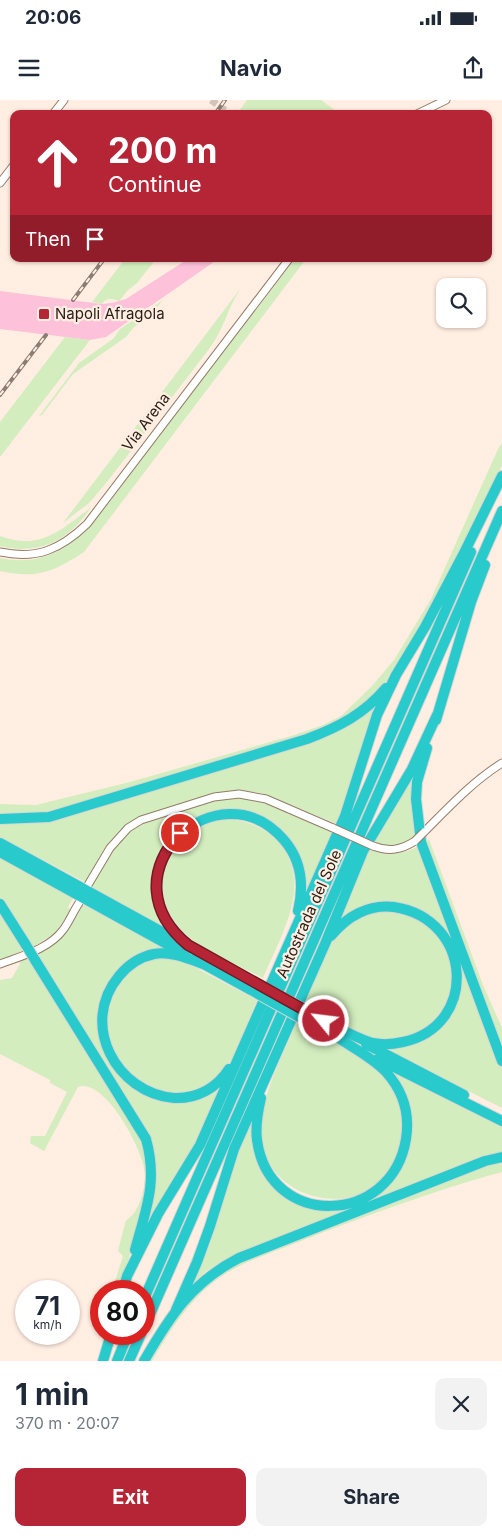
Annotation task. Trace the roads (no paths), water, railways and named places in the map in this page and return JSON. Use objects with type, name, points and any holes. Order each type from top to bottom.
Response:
[{"type":"highway","points":[[128,1276],[158,1214],[200,1146],[345,816],[377,715],[396,675],[425,627],[502,476]]},
{"type":"highway","name":"Autostrada del Sole","points":[[152,1280],[502,482]]},
{"type":"highway","name":"Autostrada del Sole","points":[[155,1303],[502,511]]},
{"type":"highway","points":[[502,519],[472,602],[437,715],[417,782],[416,799],[417,823],[421,842],[502,1061]]},
{"type":"highway","points":[[0,819],[49,817],[308,739],[336,728],[358,716],[376,700],[396,675]]},
{"type":"highway","points":[[144,1361],[176,1310],[197,1262],[234,1149],[325,944],[363,851],[408,777],[437,715]]},
{"type":"highway","points":[[188,945],[166,923],[158,903],[156,889],[158,872],[166,851],[180,833],[195,823],[212,816],[232,814],[249,817],[268,826],[290,847],[300,872],[302,886],[293,932]]},
{"type":"highway","points":[[0,843],[188,945],[252,986],[409,1075],[502,1121]]},
{"type":"highway","points":[[0,852],[206,965],[252,986]]},
{"type":"highway","points":[[0,904],[146,1139],[152,1169],[151,1188],[127,1280]]},
{"type":"highway","points":[[325,944],[343,923],[360,912],[379,907],[407,909],[425,917],[440,929],[450,945],[456,964],[457,983],[452,1002],[443,1018],[429,1031],[412,1040],[393,1044],[374,1043],[336,1032]]},
{"type":"highway","points":[[206,965],[175,955],[154,954],[137,960],[126,968],[109,992],[104,1009],[104,1038],[114,1064],[135,1084],[150,1093],[165,1097],[184,1098],[200,1095],[212,1087],[224,1076],[243,1048]]},
{"type":"highway","points":[[267,1074],[260,1106],[257,1138],[265,1168],[274,1181],[286,1193],[300,1201],[318,1206],[336,1207],[354,1203],[369,1196],[381,1187],[399,1164],[408,1128],[407,1111],[403,1097],[387,1073],[377,1063],[336,1032]]},
{"type":"highway","points":[[336,1032],[502,1113]]},
{"type":"highway","points":[[176,1310],[201,1282],[218,1269],[239,1258],[485,1161],[502,1157]]},
{"type":"highway","points":[[103,1361],[108,1345]]},
{"type":"highway","points":[[116,1361],[123,1345]]},
{"type":"highway","points":[[130,1361],[137,1345]]},
{"type":"street","points":[[56,110],[64,100]]},
{"type":"street","points":[[425,110],[446,100]]},
{"type":"street","points":[[0,183],[10,170]]},
{"type":"street","name":"Via Arena","points":[[0,552],[27,555],[49,550],[66,542],[87,524],[286,262]]},
{"type":"street","points":[[88,885],[110,848],[128,828],[141,820],[214,797],[239,794],[260,797],[373,846],[394,850],[416,841],[462,794],[481,777],[502,763]]},
{"type":"street","points":[[0,964],[54,940],[78,903]]},
{"type":"tunnel","points":[[211,100],[225,110]]},
{"type":"railway","points":[[218,110],[225,100]]},
{"type":"railway","points":[[73,300],[102,262]]},
{"type":"railway","points":[[0,395],[46,335]]},
{"type":"place","name":"Napoli Afragola","points":[[44,314]]}]
